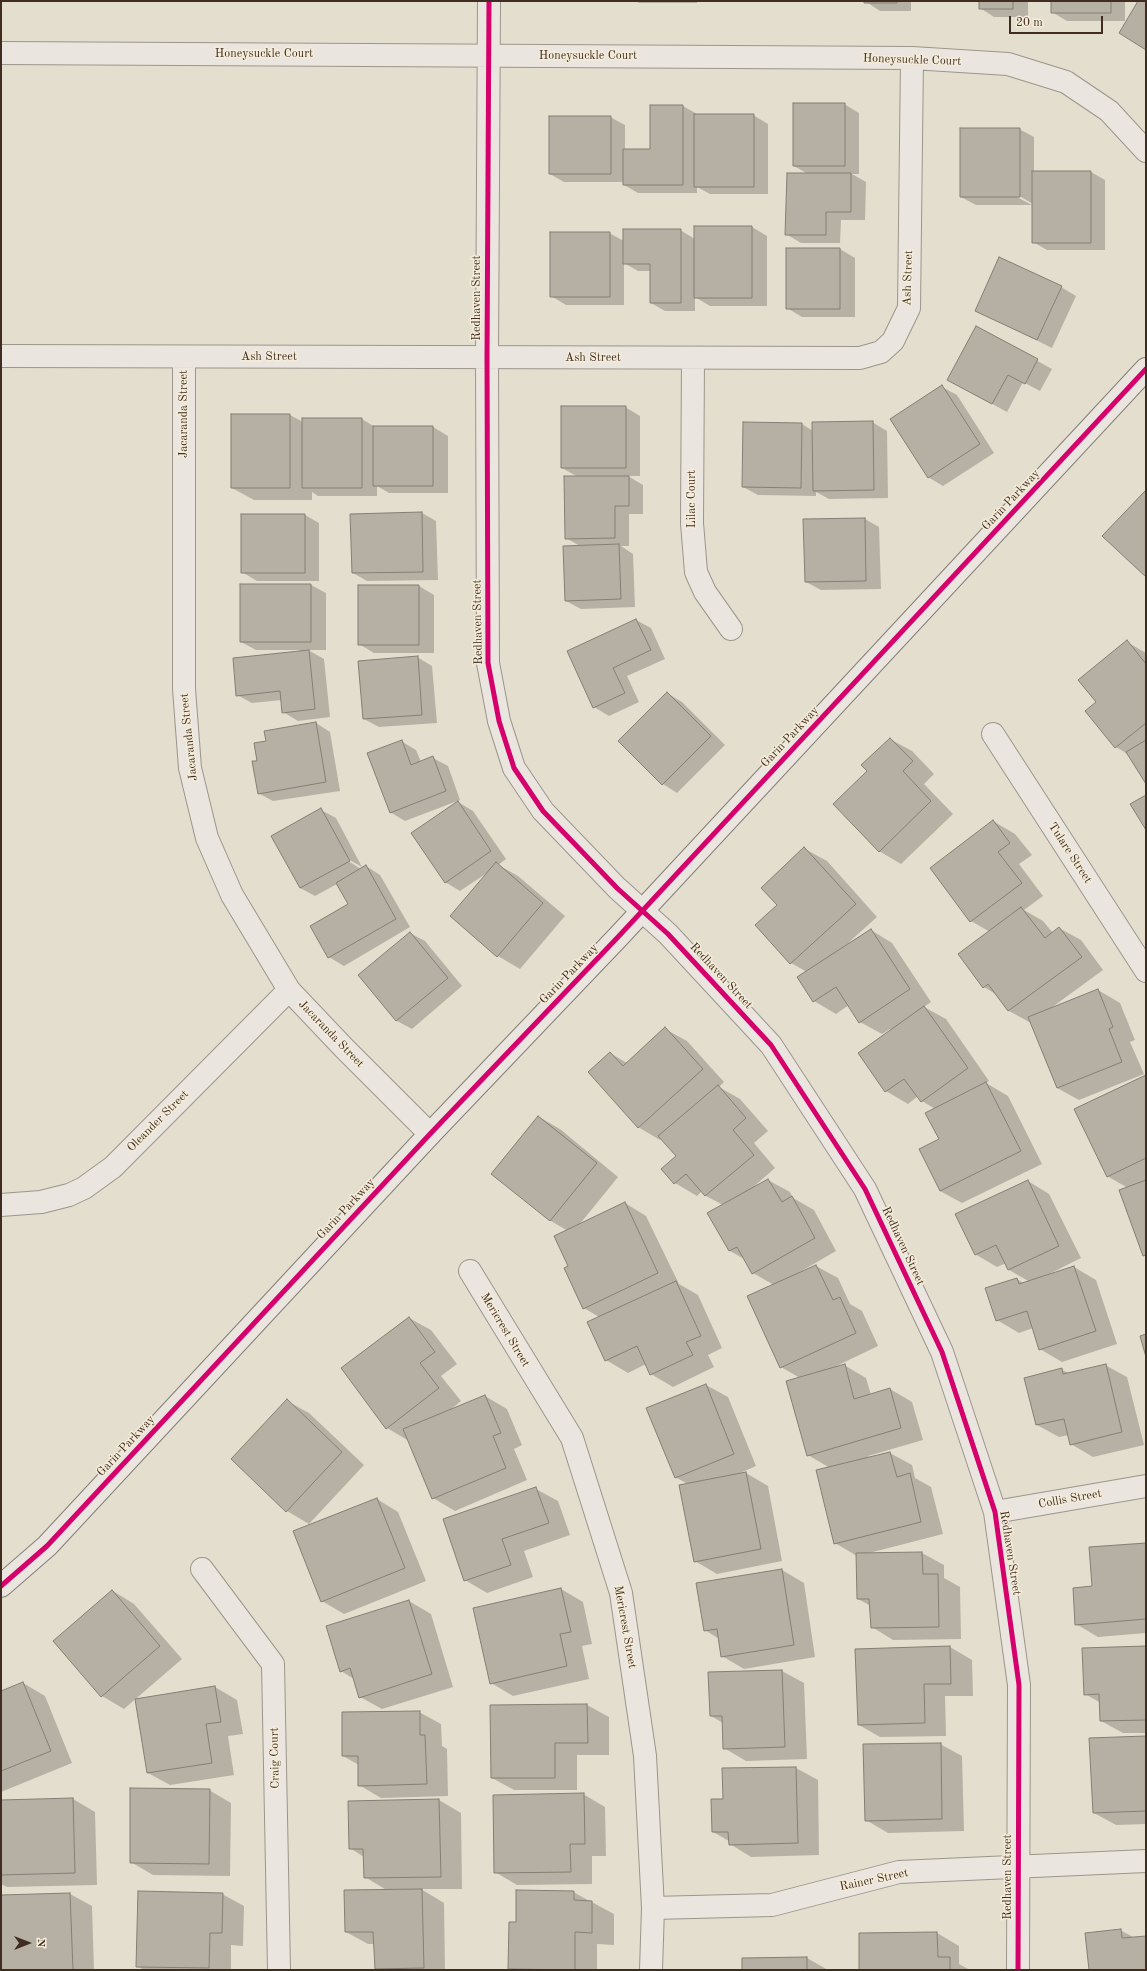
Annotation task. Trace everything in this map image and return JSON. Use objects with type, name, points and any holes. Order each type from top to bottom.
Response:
[{"type":"street","name":"Redhaven Street","points":[[489,1],[487,357],[488,663],[499,721],[514,768],[544,811],[617,888],[668,934],[771,1045],[865,1189],[942,1352],[995,1512],[1019,1685],[1018,1970]]},
{"type":"street","name":"Honeysuckle Court","points":[[1,53],[912,58],[1008,64],[1066,82],[1109,111],[1146,152]]},
{"type":"street","name":"Ash Street","points":[[1,356],[860,358],[881,352],[893,341],[909,308],[912,58]]},
{"type":"street","name":"Jacaranda Street","points":[[184,357],[184,689],[190,768],[207,838],[232,895],[289,990],[344,1048],[430,1134]]},
{"type":"street","name":"Lilac Court","points":[[693,358],[692,523],[696,572],[705,592],[731,629]]},
{"type":"street","name":"Garin Parkway","points":[[1,1586],[48,1546],[430,1134],[642,910],[1146,369]]},
{"type":"street","name":"Tulare Street","points":[[993,734],[1146,971]]},
{"type":"street","name":"Oleander Street","points":[[1,1205],[41,1202],[69,1195],[84,1188],[113,1167],[289,990]]},
{"type":"street","name":"Mericrest Street","points":[[470,1271],[572,1438],[621,1593],[645,1756],[653,1908],[651,1970]]},
{"type":"street","name":"Collis Street","points":[[995,1512],[1146,1486]]},
{"type":"street","name":"Craig Court","points":[[202,1569],[273,1664],[279,1970]]},
{"type":"street","name":"Rainer Street","points":[[653,1908],[772,1905],[899,1872],[1146,1861]]},
{"type":"building","points":[[864,1],[897,1],[897,3],[864,3]]},
{"type":"building","points":[[979,1],[1013,1],[1013,9],[979,9]]},
{"type":"building","points":[[1051,1],[1111,1],[1111,13],[1051,13]]},
{"type":"building","points":[[1138,1],[1146,1],[1146,50],[1119,33]]},
{"type":"building","points":[[793,103],[845,103],[845,166],[793,166]]},
{"type":"building","points":[[650,105],[683,105],[683,185],[623,185],[623,149],[650,149]]},
{"type":"building","points":[[694,114],[754,114],[754,187],[694,187]]},
{"type":"building","points":[[549,116],[611,116],[611,174],[549,174]]},
{"type":"building","points":[[960,128],[1020,128],[1020,197],[960,197]]},
{"type":"building","points":[[1032,171],[1091,171],[1091,243],[1032,243]]},
{"type":"building","points":[[787,173],[851,173],[851,212],[826,212],[826,235],[785,235]]},
{"type":"building","points":[[694,226],[752,226],[752,298],[694,298]]},
{"type":"building","points":[[623,229],[681,229],[681,303],[650,303],[650,264],[623,264]]},
{"type":"building","points":[[550,232],[610,232],[610,297],[550,297]]},
{"type":"building","points":[[786,248],[840,248],[840,309],[786,309]]},
{"type":"building","points":[[999,257],[1062,286],[1037,340],[975,311]]},
{"type":"building","points":[[976,326],[1038,359],[1025,384],[1008,375],[992,404],[947,380]]},
{"type":"building","points":[[942,385],[980,444],[928,478],[890,419]]},
{"type":"building","points":[[561,406],[626,406],[626,468],[561,468]]},
{"type":"building","points":[[231,414],[290,414],[290,488],[231,488]]},
{"type":"building","points":[[302,418],[362,418],[362,488],[302,488]]},
{"type":"building","points":[[873,421],[874,490],[813,491],[812,422]]},
{"type":"building","points":[[743,422],[802,423],[801,488],[742,487]]},
{"type":"building","points":[[373,426],[433,426],[433,486],[373,486]]},
{"type":"building","points":[[564,476],[629,476],[629,506],[615,506],[615,538],[565,539]]},
{"type":"building","points":[[1146,490],[1146,577],[1102,536]]},
{"type":"building","points":[[422,512],[423,572],[352,573],[350,514]]},
{"type":"building","points":[[241,514],[305,514],[305,573],[241,573]]},
{"type":"building","points":[[865,518],[866,581],[805,582],[803,519]]},
{"type":"building","points":[[619,544],[621,599],[565,601],[563,546]]},
{"type":"building","points":[[240,584],[311,584],[311,642],[240,642]]},
{"type":"building","points":[[358,585],[419,585],[419,645],[358,645]]},
{"type":"building","points":[[636,619],[651,650],[613,668],[625,693],[593,708],[567,651]]},
{"type":"building","points":[[1127,640],[1146,664],[1146,723],[1115,748],[1085,711],[1096,702],[1078,680]]},
{"type":"building","points":[[309,650],[315,709],[282,713],[280,691],[236,696],[233,658]]},
{"type":"building","points":[[418,656],[422,715],[363,719],[358,661]]},
{"type":"building","points":[[667,692],[711,736],[662,785],[618,741]]},
{"type":"building","points":[[316,722],[326,782],[258,794],[252,761],[257,761],[254,743],[266,741],[264,731]]},
{"type":"building","points":[[890,738],[913,761],[903,771],[931,801],[879,852],[833,804],[867,771],[861,765]]},
{"type":"building","points":[[402,740],[411,765],[433,756],[446,791],[390,813],[367,753]]},
{"type":"building","points":[[1146,740],[1146,784],[1126,752]]},
{"type":"building","points":[[1146,795],[1146,830],[1130,804]]},
{"type":"building","points":[[458,801],[491,851],[445,883],[411,833]]},
{"type":"building","points":[[321,808],[350,861],[300,888],[271,836]]},
{"type":"building","points":[[993,820],[1010,843],[998,852],[1022,883],[970,922],[930,868]]},
{"type":"building","points":[[804,847],[856,904],[790,964],[755,925],[777,905],[761,888]]},
{"type":"building","points":[[496,862],[543,903],[497,957],[450,916]]},
{"type":"building","points":[[366,865],[396,919],[328,958],[310,926],[348,904],[336,883]]},
{"type":"building","points":[[1021,907],[1045,938],[1059,927],[1082,957],[1008,1011],[988,984],[983,988],[958,954]]},
{"type":"building","points":[[871,929],[910,989],[859,1023],[836,987],[813,1002],[797,977]]},
{"type":"building","points":[[410,932],[448,978],[396,1021],[358,975]]},
{"type":"building","points":[[1098,989],[1113,1027],[1109,1029],[1122,1062],[1057,1088],[1028,1017]]},
{"type":"building","points":[[924,1006],[968,1068],[921,1102],[904,1079],[885,1092],[858,1053]]},
{"type":"building","points":[[665,1027],[703,1069],[638,1128],[588,1072],[610,1052],[623,1066]]},
{"type":"building","points":[[1146,1075],[1146,1158],[1107,1177],[1074,1109]]},
{"type":"building","points":[[986,1082],[1021,1151],[940,1191],[919,1149],[939,1139],[925,1113]]},
{"type":"building","points":[[718,1085],[746,1118],[733,1130],[754,1155],[705,1196],[686,1174],[674,1184],[661,1169],[676,1156],[658,1136]]},
{"type":"building","points":[[538,1116],[597,1163],[550,1221],[491,1174]]},
{"type":"building","points":[[768,1179],[782,1202],[792,1196],[815,1238],[752,1274],[737,1247],[729,1251],[707,1213]]},
{"type":"building","points":[[1028,1180],[1059,1246],[1008,1270],[996,1245],[975,1255],[955,1214]]},
{"type":"building","points":[[1146,1180],[1146,1255],[1143,1256],[1119,1190]]},
{"type":"building","points":[[625,1202],[658,1273],[583,1309],[564,1268],[568,1266],[554,1236]]},
{"type":"building","points":[[816,1265],[833,1300],[840,1297],[856,1333],[780,1368],[747,1296]]},
{"type":"building","points":[[1074,1266],[1096,1331],[1039,1350],[1027,1311],[996,1321],[985,1288],[1017,1278],[1019,1284]]},
{"type":"building","points":[[676,1281],[701,1336],[686,1342],[693,1355],[650,1375],[637,1346],[605,1361],[587,1322]]},
{"type":"building","points":[[409,1317],[435,1352],[420,1363],[439,1388],[386,1429],[341,1368]]},
{"type":"building","points":[[1146,1334],[1146,1357],[1140,1336]]},
{"type":"building","points":[[845,1364],[854,1399],[890,1388],[901,1428],[807,1456],[786,1381]]},
{"type":"building","points":[[1106,1364],[1122,1432],[1070,1445],[1064,1419],[1036,1425],[1024,1378],[1062,1368],[1063,1374]]},
{"type":"building","points":[[706,1384],[734,1454],[675,1478],[646,1408]]},
{"type":"building","points":[[485,1395],[501,1433],[493,1436],[506,1468],[432,1499],[403,1429]]},
{"type":"building","points":[[287,1399],[342,1452],[286,1512],[231,1459]]},
{"type":"building","points":[[890,1452],[897,1477],[910,1473],[921,1522],[834,1544],[816,1470]]},
{"type":"building","points":[[746,1472],[761,1549],[694,1562],[679,1485]]},
{"type":"building","points":[[536,1487],[549,1523],[502,1539],[511,1565],[464,1581],[443,1519]]},
{"type":"building","points":[[377,1498],[405,1568],[321,1602],[293,1531]]},
{"type":"building","points":[[1146,1543],[1146,1619],[1075,1625],[1073,1588],[1092,1586],[1089,1547]]},
{"type":"building","points":[[922,1552],[923,1574],[938,1574],[939,1627],[871,1628],[869,1599],[857,1599],[856,1553]]},
{"type":"building","points":[[782,1569],[794,1645],[721,1657],[717,1629],[704,1631],[696,1583]]},
{"type":"building","points":[[561,1588],[571,1632],[560,1634],[567,1666],[490,1684],[473,1608]]},
{"type":"building","points":[[112,1590],[160,1646],[101,1697],[53,1641]]},
{"type":"building","points":[[409,1600],[432,1674],[359,1698],[350,1668],[340,1672],[326,1626]]},
{"type":"building","points":[[950,1646],[951,1684],[924,1684],[925,1723],[858,1725],[855,1649]]},
{"type":"building","points":[[1146,1646],[1146,1720],[1100,1721],[1099,1694],[1084,1695],[1082,1648]]},
{"type":"building","points":[[782,1670],[785,1747],[723,1749],[722,1716],[710,1716],[708,1672]]},
{"type":"building","points":[[23,1682],[51,1751],[1,1771],[1,1691]]},
{"type":"building","points":[[215,1686],[221,1722],[206,1724],[212,1763],[147,1773],[135,1699]]},
{"type":"building","points":[[587,1704],[588,1743],[555,1743],[555,1778],[491,1778],[490,1705]]},
{"type":"building","points":[[420,1711],[420,1735],[425,1735],[427,1784],[358,1786],[358,1756],[342,1756],[342,1712]]},
{"type":"building","points":[[1146,1736],[1146,1811],[1093,1813],[1089,1738]]},
{"type":"building","points":[[941,1743],[942,1819],[865,1821],[863,1744]]},
{"type":"building","points":[[796,1767],[798,1843],[729,1845],[728,1832],[712,1832],[711,1799],[723,1799],[722,1768]]},
{"type":"building","points":[[130,1788],[210,1789],[209,1864],[130,1863]]},
{"type":"building","points":[[584,1793],[585,1844],[570,1844],[571,1872],[494,1873],[493,1795]]},
{"type":"building","points":[[73,1798],[75,1873],[1,1875],[1,1800]]},
{"type":"building","points":[[439,1799],[441,1877],[364,1878],[363,1849],[349,1849],[348,1801]]},
{"type":"building","points":[[422,1889],[424,1968],[375,1969],[373,1932],[345,1932],[344,1890]]},
{"type":"building","points":[[516,1890],[574,1891],[574,1900],[592,1901],[592,1933],[575,1932],[575,1970],[508,1969],[509,1922],[516,1922]]},
{"type":"building","points":[[138,1891],[223,1893],[222,1933],[210,1933],[209,1968],[136,1967]]},
{"type":"building","points":[[70,1893],[73,1970],[1,1970],[1,1895]]},
{"type":"building","points":[[1121,1929],[1122,1938],[1146,1936],[1146,1970],[1089,1970],[1085,1933]]},
{"type":"building","points":[[937,1932],[938,1957],[950,1957],[950,1970],[859,1970],[859,1933]]},
{"type":"building","points":[[807,1957],[807,1970],[742,1970],[742,1958]]},
{"type":"cycle path","points":[[489,1],[487,357],[488,663],[499,721],[514,768],[543,811],[617,888],[668,934],[771,1045],[865,1189],[942,1352],[995,1512],[1019,1685],[1018,1970]]},
{"type":"cycle path","points":[[1,1586],[47,1546],[430,1134],[618,937],[1146,369]]}]
